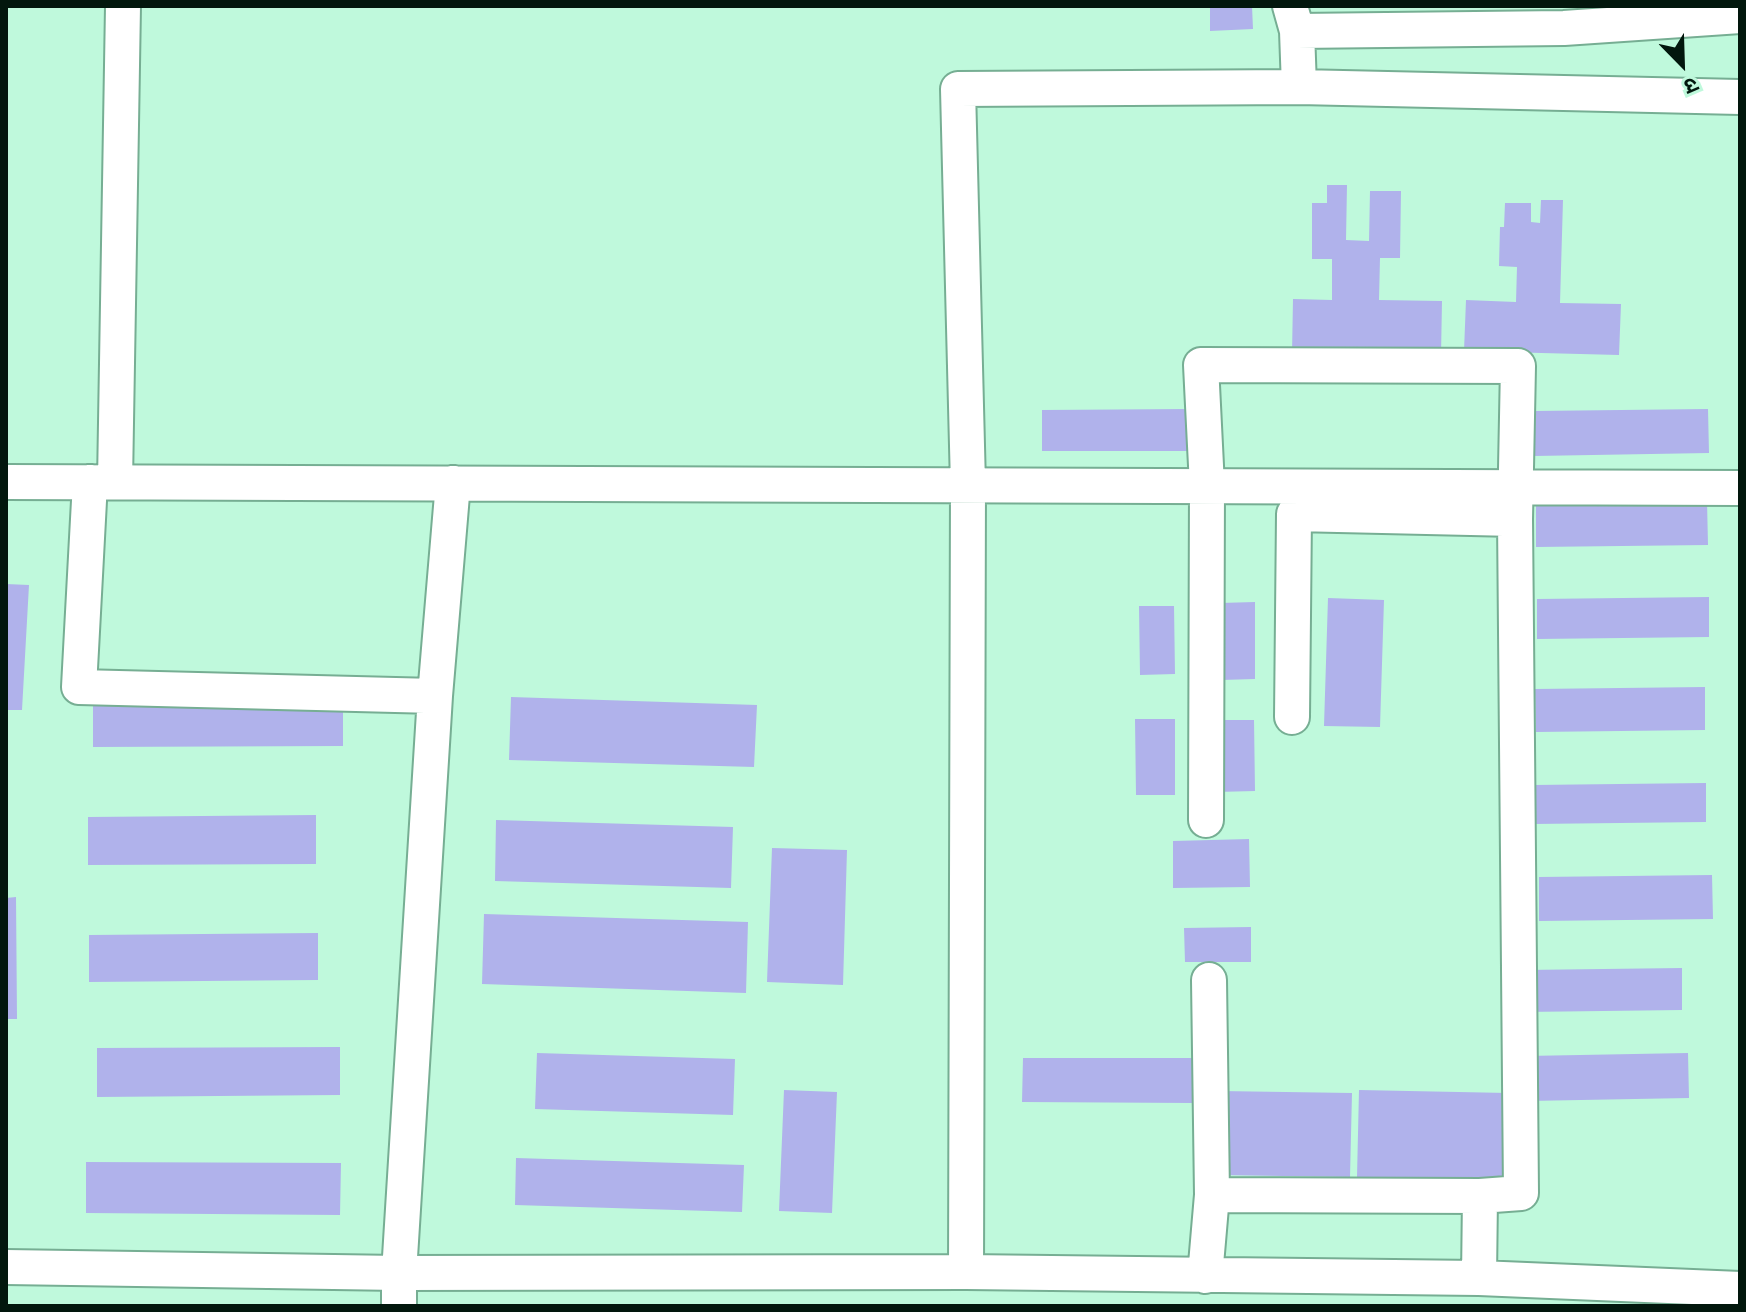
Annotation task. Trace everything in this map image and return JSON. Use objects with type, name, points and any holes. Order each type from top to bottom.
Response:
[{"type":"street","points":[[123,6],[103,482],[79,687],[435,696]]},
{"type":"street","points":[[1299,87],[1294,18],[1740,16]]},
{"type":"street","points":[[966,1272],[968,485],[958,89],[1299,87],[1740,97]]},
{"type":"street","points":[[1206,820],[1207,486],[1201,365],[1518,366],[1515,503],[1521,1193],[1480,1196],[1212,1195]]},
{"type":"street","points":[[6,482],[1207,486],[1515,503]]},
{"type":"street","points":[[399,1289],[435,696],[453,483]]},
{"type":"street","points":[[1292,717],[1294,514],[1740,488]]},
{"type":"street","points":[[1205,1276],[1212,1195],[1209,980]]},
{"type":"street","points":[[1479,1278],[1480,1196]]},
{"type":"street","points":[[6,1267],[399,1289],[966,1272],[1046,1290],[1205,1276],[1479,1278],[1740,1289]]},
{"type":"building","points":[[1210,6],[1252,6],[1253,29],[1210,31]]},
{"type":"building","points":[[1327,185],[1347,185],[1346,240],[1369,241],[1370,191],[1401,191],[1400,258],[1380,258],[1379,300],[1442,301],[1441,355],[1421,355],[1422,349],[1315,348],[1315,355],[1292,354],[1293,299],[1332,300],[1332,259],[1312,259],[1312,203],[1327,203]]},
{"type":"building","points":[[1541,200],[1563,200],[1560,303],[1621,304],[1619,355],[1464,351],[1466,300],[1516,302],[1517,267],[1499,266],[1500,227],[1504,227],[1505,203],[1531,203],[1531,222],[1540,223]]},
{"type":"building","points":[[1190,409],[1190,451],[1042,451],[1042,410]]},
{"type":"building","points":[[1708,409],[1709,453],[1534,456],[1534,411]]},
{"type":"building","points":[[1707,501],[1708,545],[1536,547],[1536,504]]},
{"type":"building","points":[[6,584],[29,585],[22,710],[6,710]]},
{"type":"building","points":[[1709,597],[1709,637],[1537,639],[1537,599]]},
{"type":"building","points":[[1328,598],[1384,600],[1380,727],[1324,726]]},
{"type":"building","points":[[1255,602],[1255,679],[1221,680],[1220,603]]},
{"type":"building","points":[[1139,606],[1174,606],[1175,674],[1140,675]]},
{"type":"building","points":[[1705,687],[1705,730],[1536,732],[1535,689]]},
{"type":"building","points":[[511,697],[757,705],[754,767],[509,760]]},
{"type":"building","points":[[343,703],[343,746],[93,747],[93,705]]},
{"type":"building","points":[[1135,719],[1175,719],[1175,795],[1136,795]]},
{"type":"building","points":[[1216,720],[1254,720],[1255,791],[1216,792]]},
{"type":"building","points":[[1706,783],[1706,822],[1533,824],[1533,785]]},
{"type":"building","points":[[316,815],[316,864],[88,865],[88,817]]},
{"type":"building","points":[[496,820],[733,827],[731,888],[495,881]]},
{"type":"building","points":[[1249,839],[1250,887],[1173,888],[1173,841]]},
{"type":"building","points":[[772,848],[847,850],[843,985],[767,982]]},
{"type":"building","points":[[1712,875],[1713,919],[1539,921],[1539,877]]},
{"type":"building","points":[[16,897],[17,1019],[6,1019],[6,898]]},
{"type":"building","points":[[484,914],[748,922],[746,993],[482,984]]},
{"type":"building","points":[[1251,927],[1251,962],[1185,962],[1184,928]]},
{"type":"building","points":[[318,933],[318,980],[89,982],[89,935]]},
{"type":"building","points":[[1682,968],[1682,1010],[1524,1012],[1524,970]]},
{"type":"building","points":[[340,1047],[340,1095],[97,1097],[97,1048]]},
{"type":"building","points":[[537,1053],[735,1059],[733,1115],[535,1109]]},
{"type":"building","points":[[1688,1053],[1689,1098],[1527,1101],[1526,1056]]},
{"type":"building","points":[[1023,1058],[1192,1058],[1192,1103],[1022,1102]]},
{"type":"building","points":[[784,1090],[837,1092],[832,1213],[779,1211]]},
{"type":"building","points":[[1359,1090],[1508,1093],[1506,1180],[1357,1177]]},
{"type":"building","points":[[1219,1091],[1352,1093],[1350,1177],[1217,1175]]},
{"type":"building","points":[[516,1158],[744,1165],[742,1212],[515,1205]]},
{"type":"building","points":[[86,1162],[341,1163],[340,1215],[86,1213]]}]
